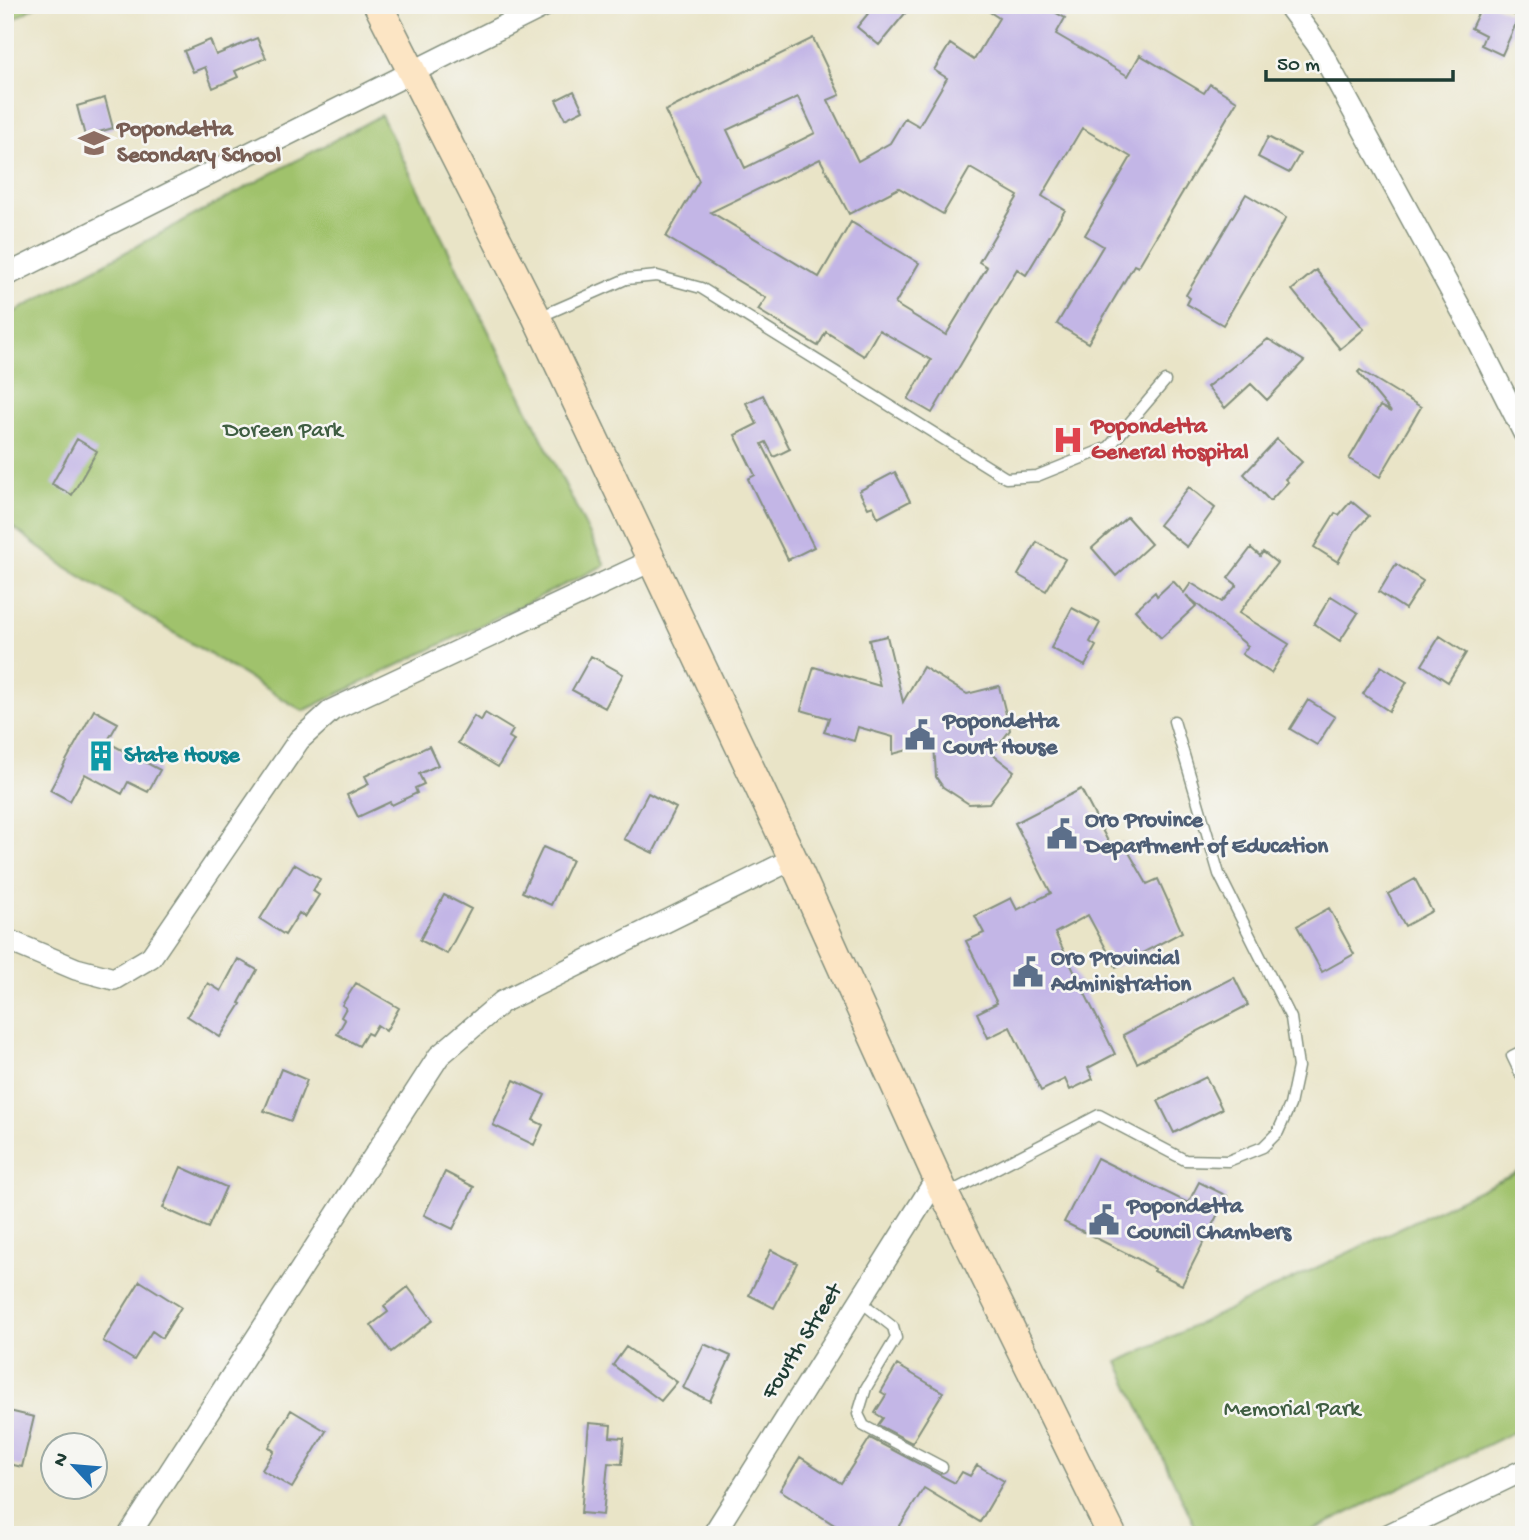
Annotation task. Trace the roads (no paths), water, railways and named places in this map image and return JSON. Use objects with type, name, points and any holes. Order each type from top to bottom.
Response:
[{"type":"main road","points":[[378,5],[537,317],[793,859],[941,1186],[1112,1535]]},
{"type":"street","points":[[5,276],[546,5]]},
{"type":"street","points":[[1288,5],[1317,44],[1462,312],[1524,433]]},
{"type":"street","points":[[5,941],[76,969],[114,979],[151,957],[299,740],[331,710],[651,561]]},
{"type":"street","points":[[129,1535],[439,1056],[502,1002],[793,859]]},
{"type":"street","name":"Fourth Street","points":[[713,1535],[860,1301],[941,1186]]},
{"type":"street","points":[[1397,1533],[1524,1470]]},
{"type":"lane","points":[[537,317],[626,279],[657,276],[701,288],[1006,478],[1037,476],[1109,447],[1165,381]]},
{"type":"lane","points":[[941,1186],[1099,1115],[1185,1160],[1228,1161],[1263,1147],[1278,1132],[1290,1105],[1298,1067],[1291,1018],[1219,874],[1174,720]]},
{"type":"lane","points":[[1524,1050],[1512,1056],[1524,1081]]},
{"type":"lane","points":[[860,1301],[893,1326],[896,1338],[866,1388],[858,1414],[864,1426],[942,1467]]},
{"type":"place","name":"Popondetta Secondary School","points":[[94,143]]},
{"type":"place","name":"Popondetta General Hospital","points":[[1068,440]]},
{"type":"place","name":"Popondetta Court House","points":[[920,735]]},
{"type":"place","name":"State House","points":[[101,756]]},
{"type":"place","name":"Oro Province Department of Education","points":[[1062,834]]},
{"type":"place","name":"Oro Provincial Administration","points":[[1028,972]]},
{"type":"place","name":"Popondetta Council Chambers","points":[[1104,1220]]},
{"type":"park label","name":"Doreen Park","points":[[283,431]]},
{"type":"park label","name":"Memorial Park","points":[[1292,1410]]}]
